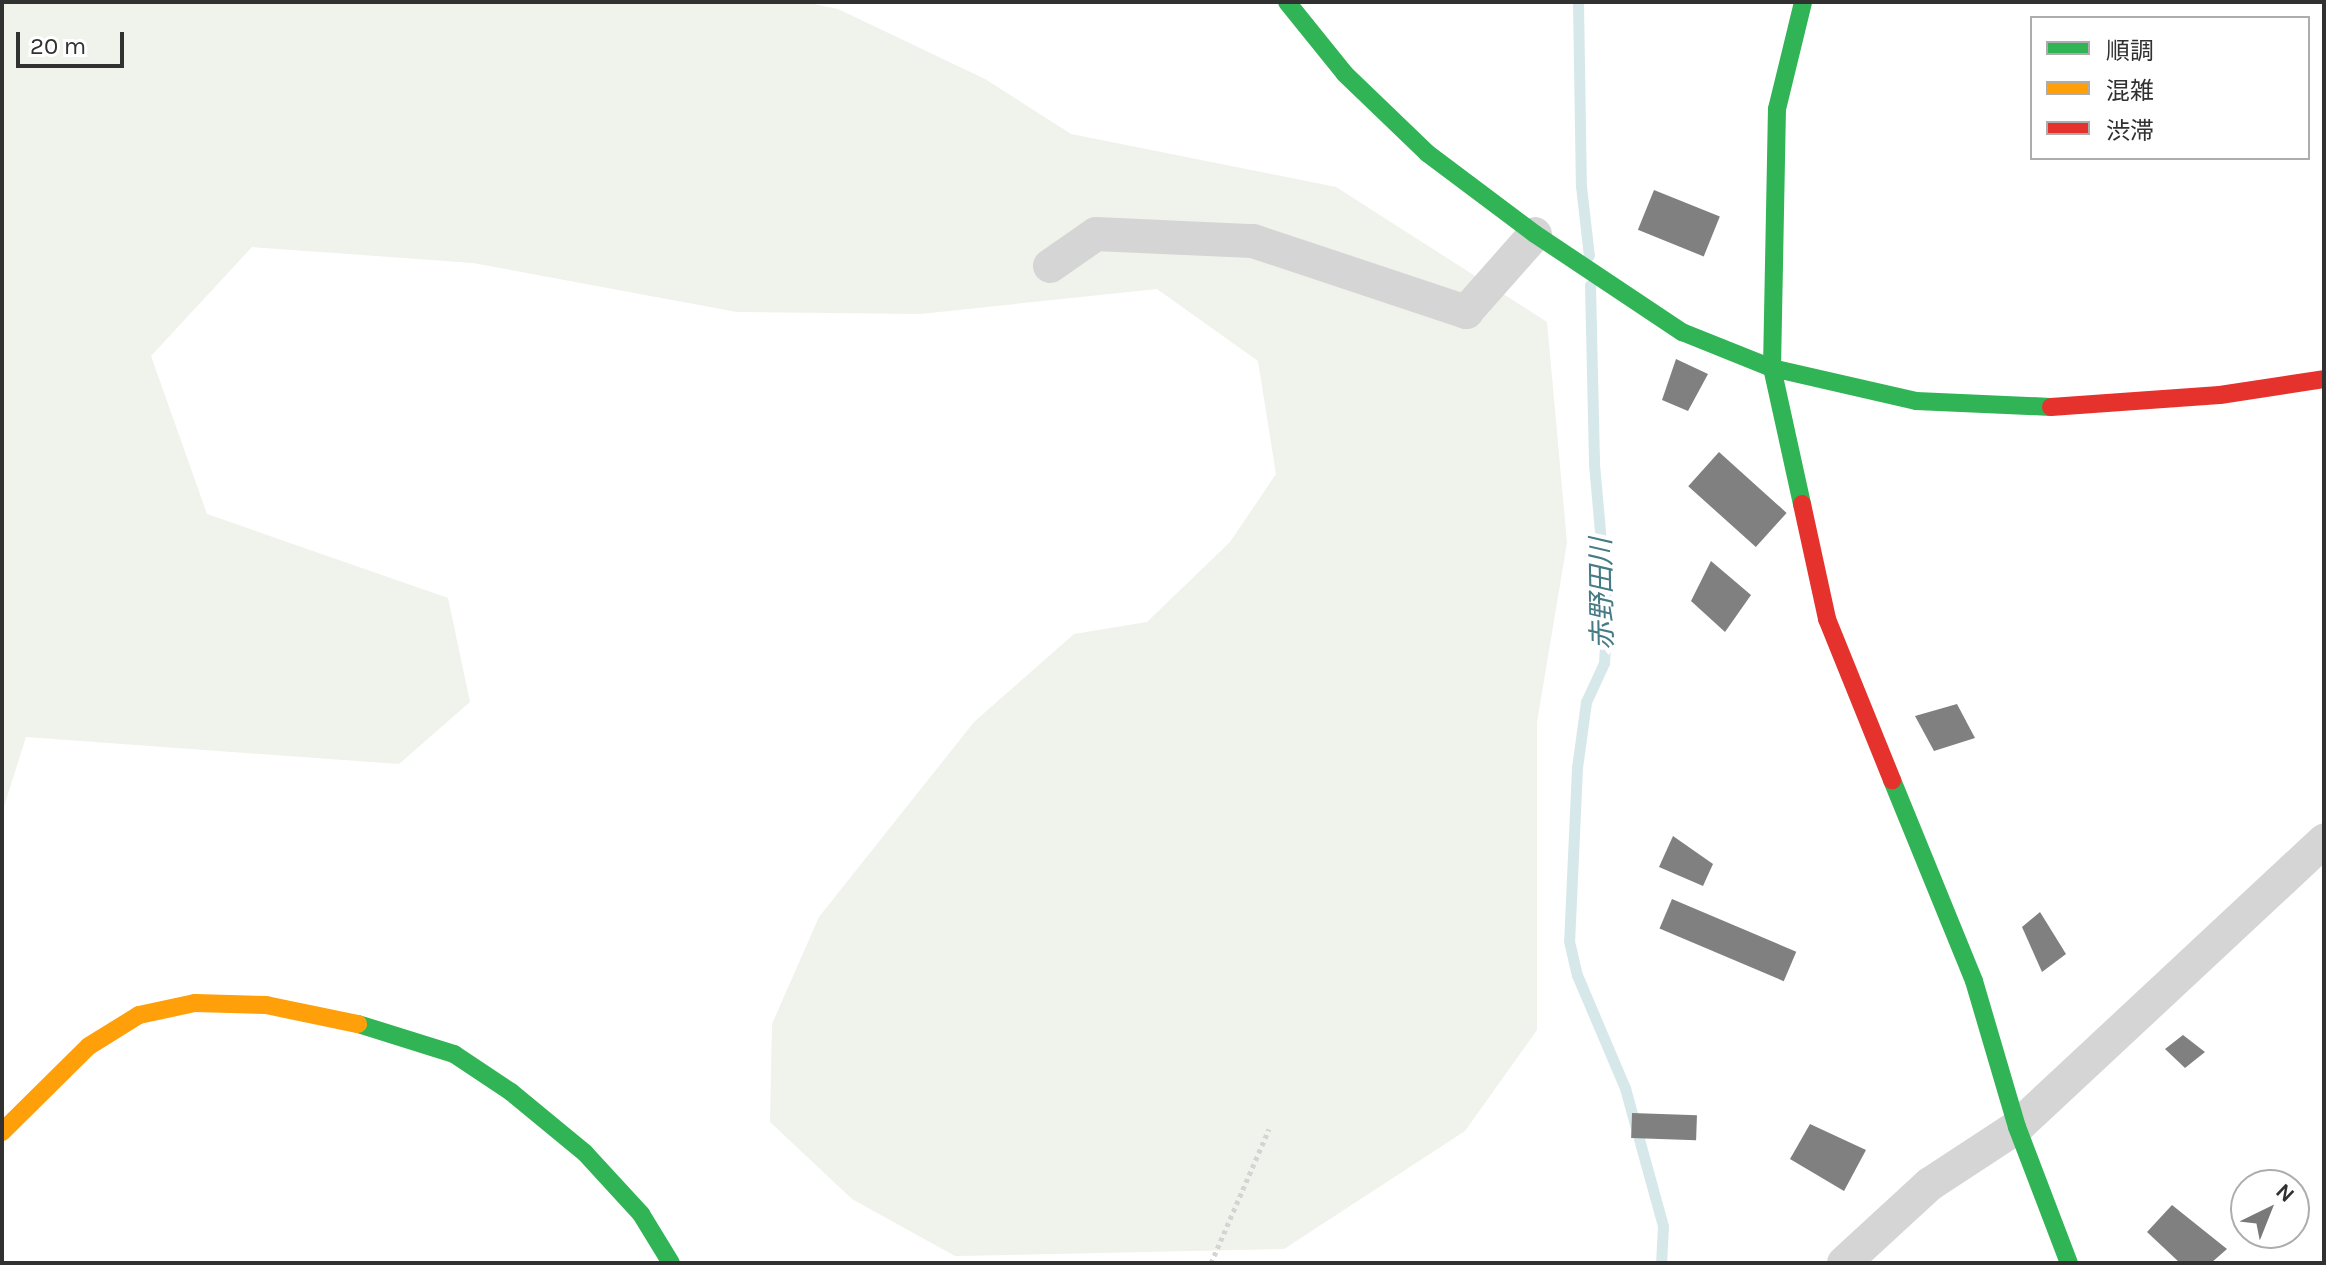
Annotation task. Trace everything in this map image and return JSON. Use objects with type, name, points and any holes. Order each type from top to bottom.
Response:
[{"type":"street","points":[[1287,2],[1345,74],[1427,153],[1535,234],[1682,332],[1772,368],[1916,401],[2039,408],[2220,395],[2324,379]]},
{"type":"street","points":[[1803,2],[1777,109],[1772,368],[1827,619],[1974,981],[2017,1127],[2069,1263]]},
{"type":"street","points":[[1050,266],[1096,234],[1253,241],[1466,312],[1535,234]]},
{"type":"street","points":[[1844,1263],[1930,1184],[2017,1127],[2324,841]]},
{"type":"street","points":[[2,1132],[89,1046],[139,1015],[195,1003],[266,1005],[358,1024],[454,1054],[511,1092],[585,1153],[641,1214],[671,1263]]},
{"type":"path","points":[[1211,1263],[1269,1129]]},
{"type":"shaded area","points":[[2,2],[804,2],[838,9],[985,79],[1071,134],[1336,187],[1547,322],[1567,543],[1537,722],[1537,1030],[1465,1131],[1284,1249],[955,1256],[852,1199],[770,1122],[772,1024],[819,917],[974,722],[1074,634],[1147,622],[1230,542],[1276,474],[1258,361],[1157,289],[920,314],[737,312],[473,263],[252,247],[151,356],[207,514],[448,598],[470,702],[399,764],[26,737],[2,813]]},
{"type":"building","points":[[1654,190],[1720,217],[1704,256],[1638,230]]},
{"type":"building","points":[[1676,359],[1708,374],[1688,411],[1662,400]]},
{"type":"building","points":[[1719,452],[1787,513],[1756,547],[1688,486]]},
{"type":"building","points":[[1711,561],[1751,595],[1725,632],[1691,601]]},
{"type":"building","points":[[1957,704],[1975,738],[1934,751],[1915,716]]},
{"type":"building","points":[[1673,836],[1713,864],[1703,886],[1659,867]]},
{"type":"building","points":[[1672,899],[1796,952],[1784,981],[1659,928]]},
{"type":"building","points":[[2040,912],[2066,954],[2042,972],[2022,927]]},
{"type":"building","points":[[2183,1035],[2205,1052],[2185,1068],[2165,1049]]},
{"type":"building","points":[[1632,1113],[1697,1115],[1696,1140],[1631,1138]]},
{"type":"building","points":[[1810,1124],[1866,1150],[1844,1191],[1790,1159]]},
{"type":"building","points":[[2172,1205],[2227,1249],[2211,1263],[2180,1263],[2147,1232]]},
{"type":"waterway","name":"赤野田川","points":[[1578,2],[1581,186],[1589,256]]},
{"type":"waterway","name":"赤野田川","points":[[1590,285],[1594,464],[1607,611],[1604,663],[1586,702],[1577,768],[1569,941],[1577,975],[1625,1088],[1663,1226],[1661,1263]]},
{"type":"traffic: fast","points":[[1287,2],[1345,74],[1427,153],[1535,234],[1682,332],[1772,368],[1916,401],[2051,407]]},
{"type":"traffic: fast","points":[[1802,504],[1772,368],[1777,109],[1803,2]]},
{"type":"traffic: fast","points":[[1892,780],[1974,981],[2017,1127],[2069,1263]]},
{"type":"traffic: fast","points":[[358,1024],[454,1054],[511,1092],[585,1153],[641,1214],[671,1263]]},
{"type":"traffic: slow","points":[[2,1132],[89,1046],[139,1015],[195,1003],[266,1005],[358,1024]]},
{"type":"traffic: jam","points":[[2051,407],[2220,395],[2324,379]]},
{"type":"traffic: jam","points":[[1802,504],[1827,619],[1892,780]]}]
